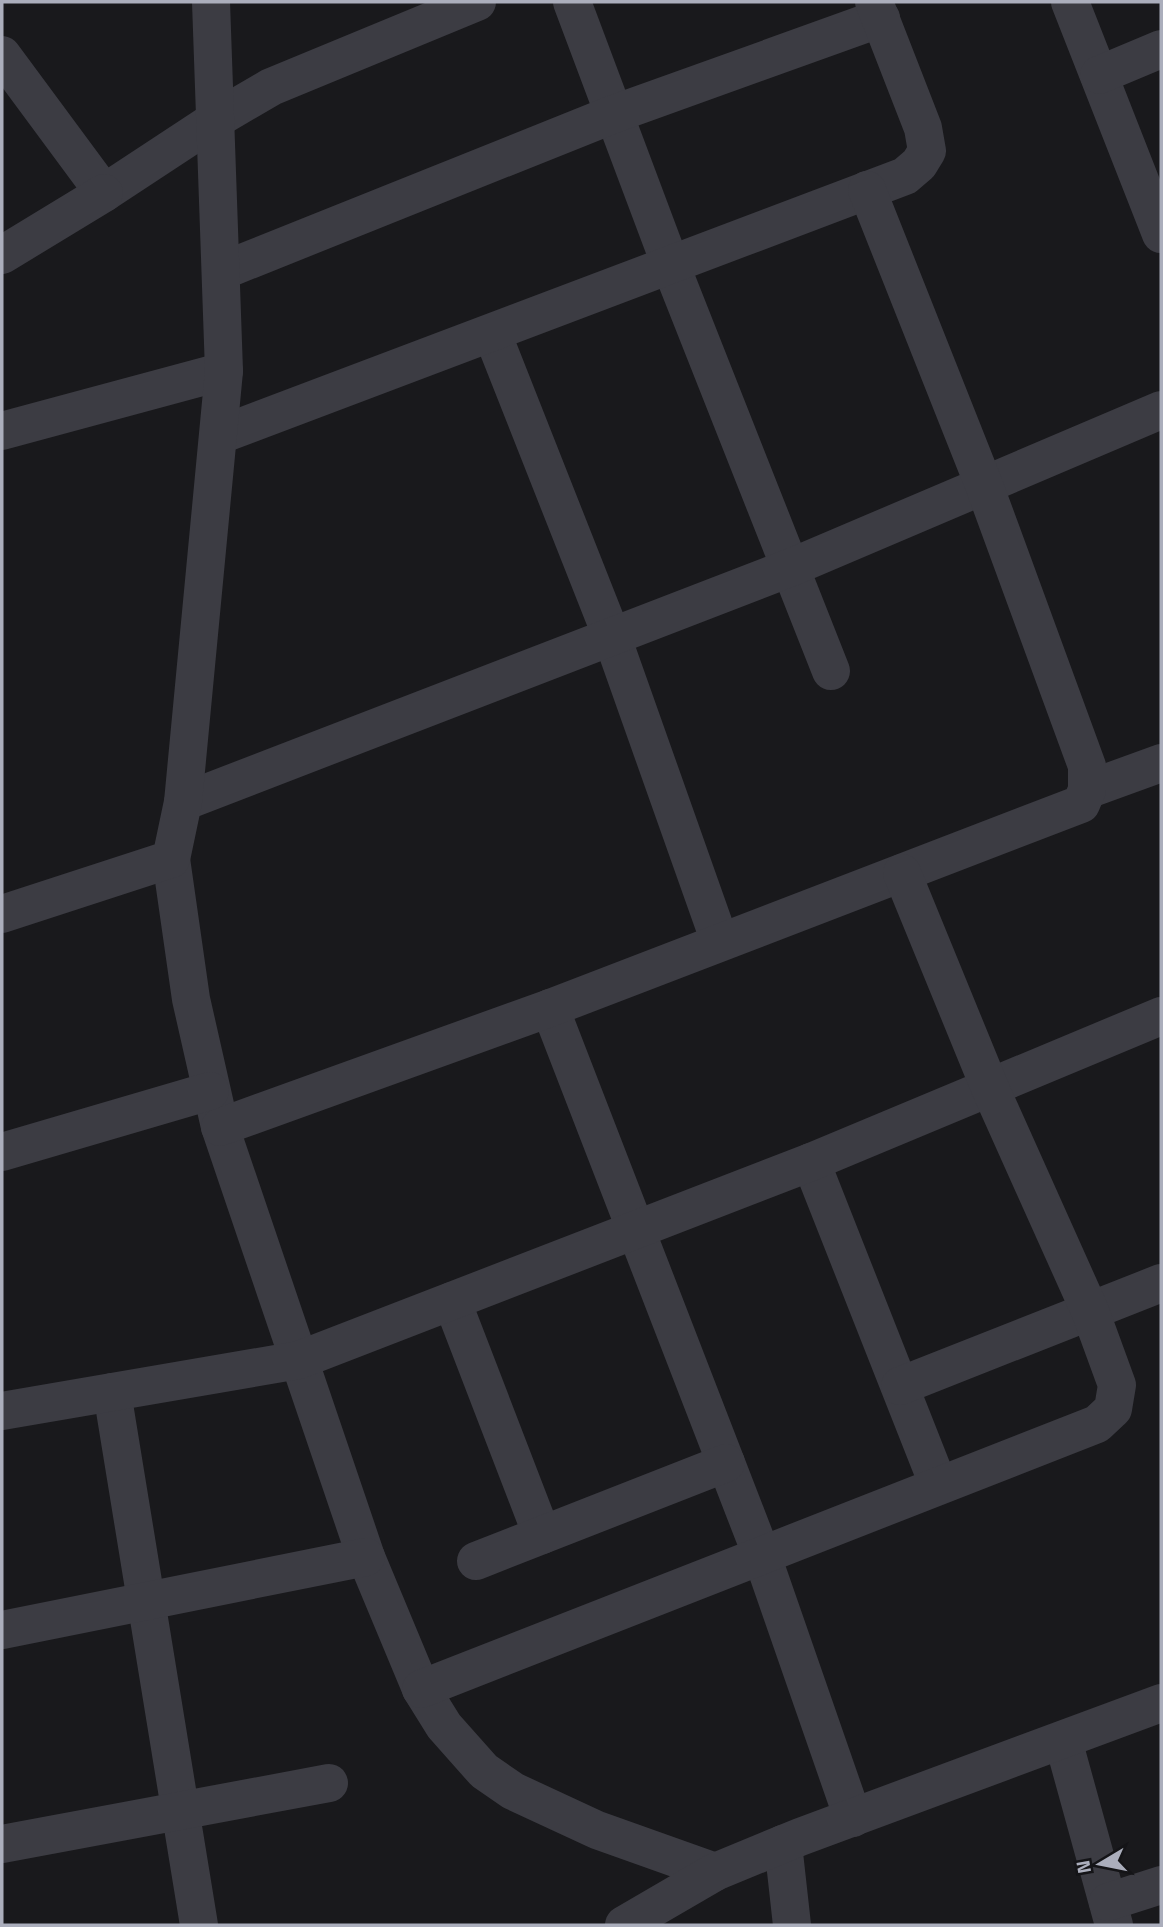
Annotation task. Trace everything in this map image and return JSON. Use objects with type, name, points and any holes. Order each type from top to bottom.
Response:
[{"type":"street","points":[[211,2],[218,118],[224,371],[183,802],[171,859],[191,999],[210,1091],[366,1556],[421,1689],[452,1735],[484,1771],[513,1791],[597,1830],[715,1872]]},
{"type":"street","points":[[3,251],[104,193],[218,118],[271,87],[477,2]]},
{"type":"street","points":[[572,2],[671,267],[831,671]]},
{"type":"street","points":[[1070,2],[1161,234]]},
{"type":"street","points":[[220,435],[671,267],[905,176],[919,164],[927,151],[923,128],[878,10],[222,271]]},
{"type":"street","points":[[1100,75],[1161,49]]},
{"type":"street","points":[[2,55],[104,193]]},
{"type":"street","points":[[220,1127],[550,1008],[1081,804],[1087,790],[1087,766],[984,485],[867,190]]},
{"type":"street","points":[[492,333],[612,637],[720,942]]},
{"type":"street","points":[[2,431],[224,371]]},
{"type":"street","points":[[183,802],[792,567],[1161,410]]},
{"type":"street","points":[[1087,790],[1161,763]]},
{"type":"street","points":[[2,914],[171,859]]},
{"type":"street","points":[[421,1689],[1097,1424],[1113,1409],[1117,1385],[1090,1311],[990,1087],[901,873]]},
{"type":"street","points":[[550,1008],[762,1556],[853,1818]]},
{"type":"street","points":[[2,1411],[299,1360],[810,1162],[1161,1016]]},
{"type":"street","points":[[2,1152],[210,1091]]},
{"type":"street","points":[[810,1162],[939,1484]]},
{"type":"street","points":[[900,1386],[1161,1283]]},
{"type":"street","points":[[452,1301],[542,1535]]},
{"type":"street","points":[[112,1392],[200,1925]]},
{"type":"street","points":[[476,1561],[726,1463]]},
{"type":"street","points":[[2,1630],[366,1556]]},
{"type":"street","points":[[624,1925],[715,1872],[1161,1703]]},
{"type":"street","points":[[1063,1740],[1111,1913],[1161,1885]]},
{"type":"street","points":[[2,1844],[329,1783]]},
{"type":"street","points":[[783,1844],[792,1925]]}]
